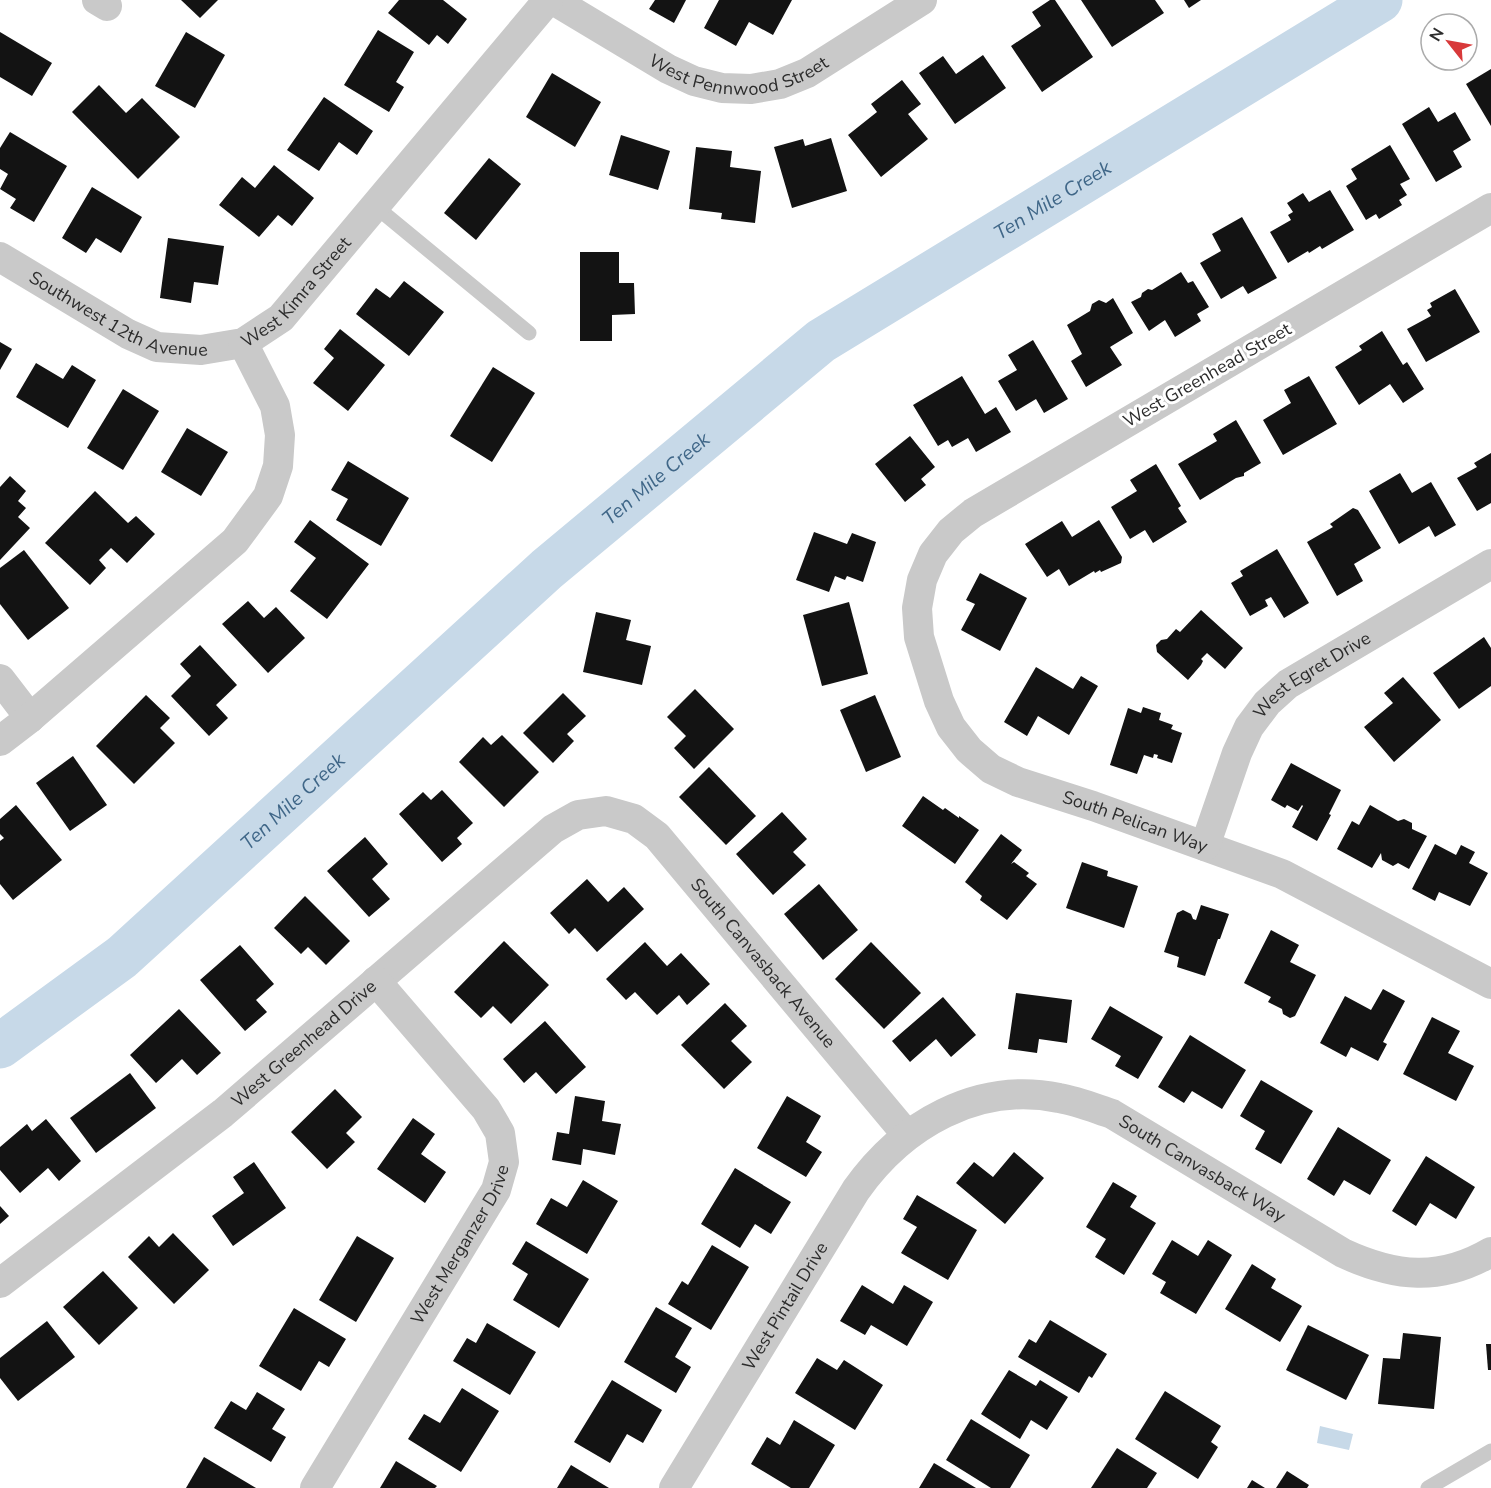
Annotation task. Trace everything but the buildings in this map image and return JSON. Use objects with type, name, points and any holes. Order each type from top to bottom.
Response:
[{"type":"street","name":"West Kimra Street","points":[[0,741],[30,718],[235,541],[268,496],[278,466],[280,435],[275,406],[243,343],[280,318],[548,0]]},
{"type":"street","name":"West Pennwood Street","points":[[553,0],[668,69],[694,81],[722,88],[751,89],[780,84],[807,73],[922,0]]},
{"type":"street","name":"West Greenhead Street","points":[[933,554],[951,531],[973,513],[1491,208]]},
{"type":"street","name":"Southwest 12th Avenue","points":[[0,257],[128,334],[157,347],[201,350],[243,343]]},
{"type":"street","name":"South Pelican Way","points":[[933,554],[920,589],[917,608],[919,637],[939,701],[951,727],[969,750],[991,769],[1018,782],[1093,806],[1282,874],[1491,984]]},
{"type":"street","name":"West Egret Drive","points":[[1205,846],[1237,753],[1249,727],[1266,703],[1288,684],[1491,564]]},
{"type":"street","points":[[0,679],[30,718]]},
{"type":"street","name":"West Greenhead Drive","points":[[0,1283],[223,1113],[553,829],[578,814],[606,811]]},
{"type":"street","name":"South Canvasback Avenue","points":[[606,811],[634,819],[657,836],[907,1135]]},
{"type":"street","name":"West Merganzer Drive","points":[[315,1488],[496,1190],[504,1162],[500,1133],[486,1108],[376,981]]},
{"type":"street","name":"South Canvasback Way","points":[[907,1135],[944,1113],[970,1102],[1008,1096],[1057,1097],[1112,1114],[1343,1253],[1370,1265],[1398,1272],[1427,1273],[1455,1268],[1491,1252]]},
{"type":"street","name":"West Pintail Drive","points":[[674,1488],[856,1190],[873,1167],[907,1135]]},
{"type":"lane","points":[[375,206],[529,333]]},
{"type":"lane","points":[[1428,1488],[1491,1450]]},
{"type":"water","points":[[1320,1426],[1353,1434],[1349,1450],[1317,1443]]},
{"type":"waterway","name":"Ten Mile Creek","points":[[0,1046],[122,957],[547,569],[821,341],[1380,0]]}]
